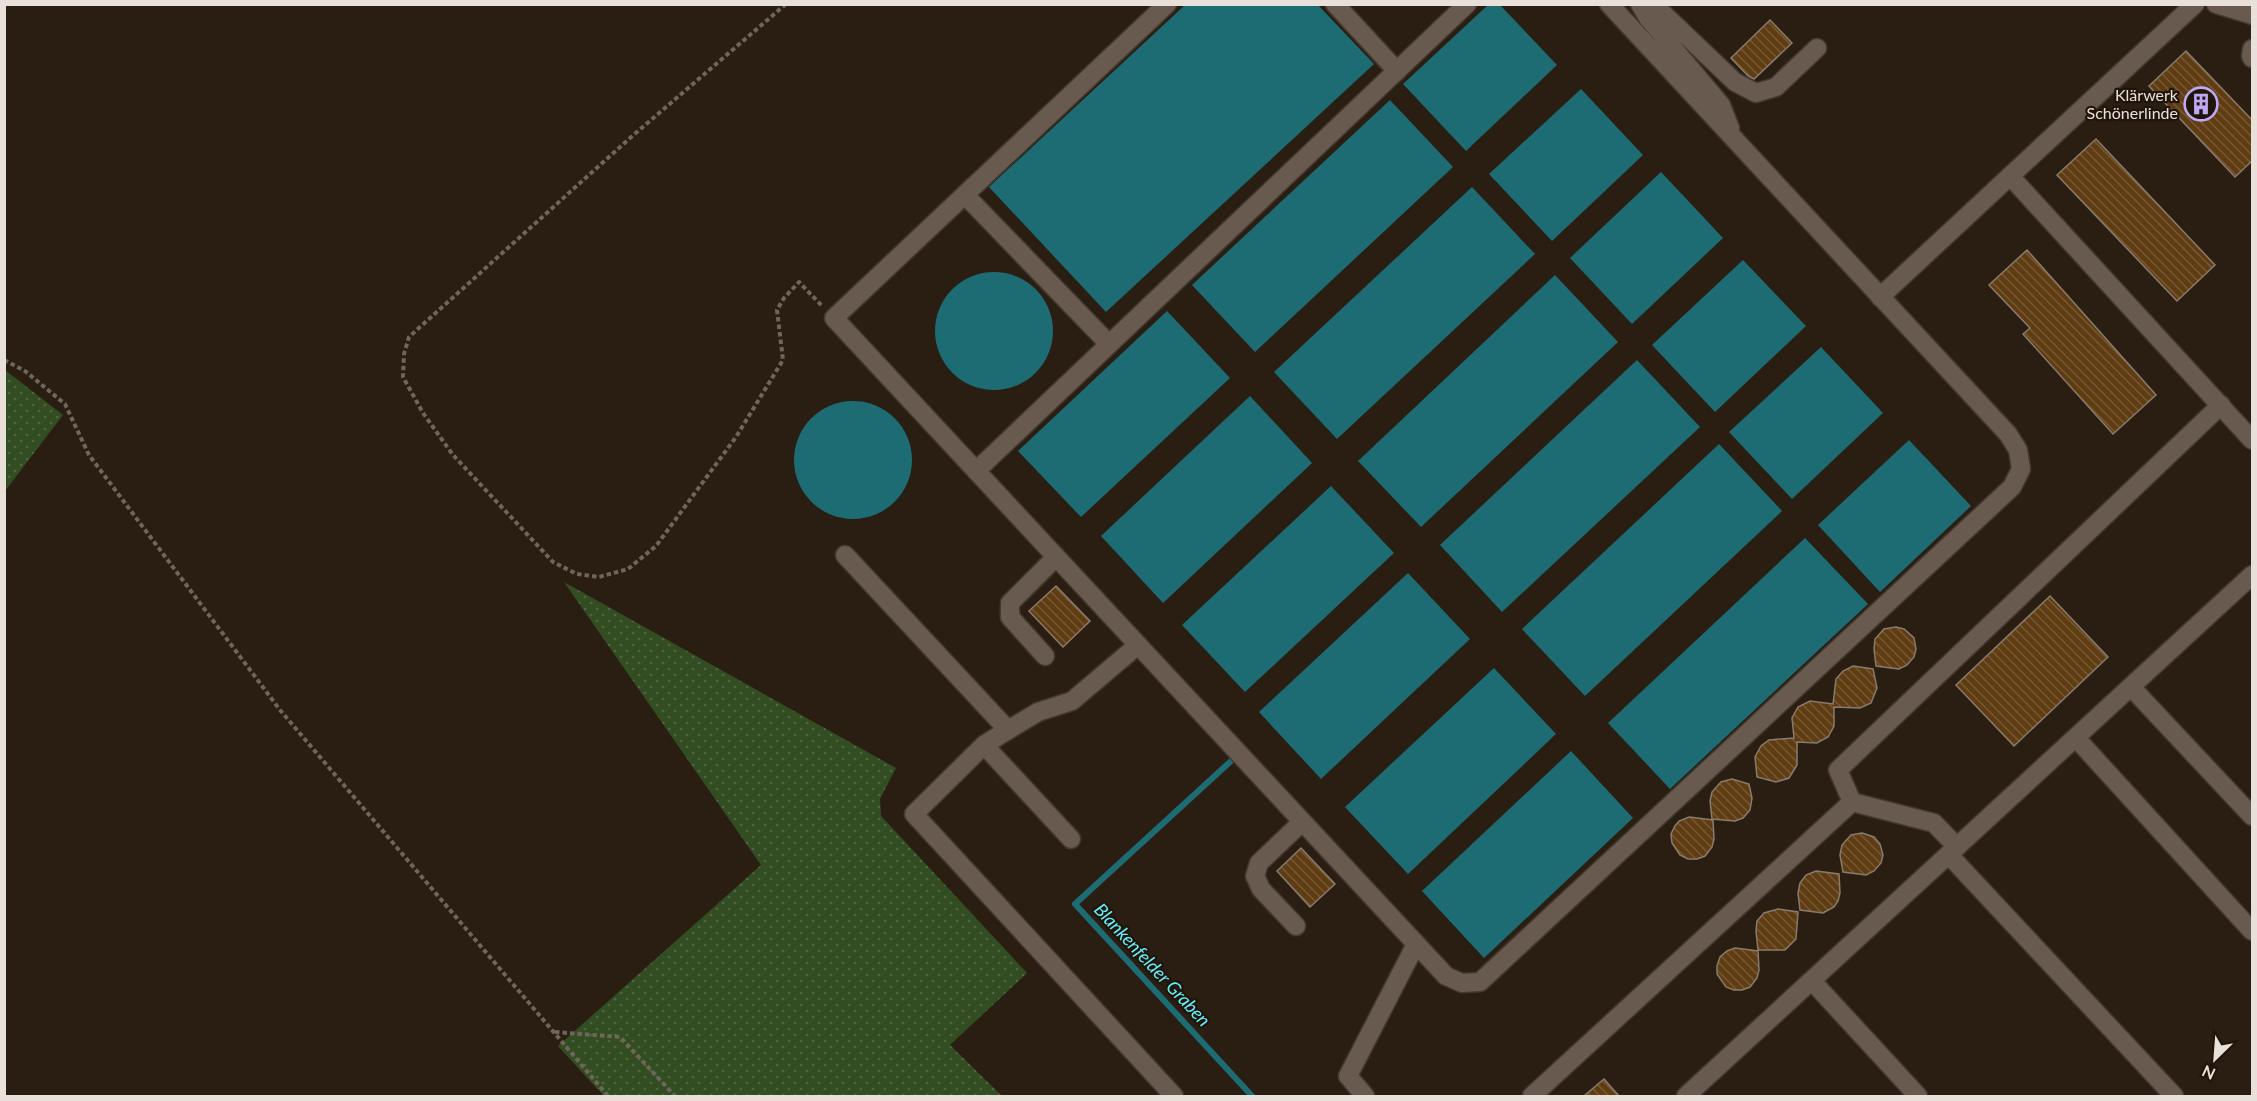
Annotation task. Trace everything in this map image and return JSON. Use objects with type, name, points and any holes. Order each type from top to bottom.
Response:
[{"type":"lane","points":[[1167,4],[834,318],[1446,976],[1462,983],[1480,982],[2012,486],[2021,469],[2018,450],[2008,434],[1609,4]]},
{"type":"lane","points":[[1335,4],[1397,71]]},
{"type":"lane","points":[[976,471],[1467,4]]},
{"type":"lane","points":[[1640,4],[1648,18],[1720,105],[1734,139]]},
{"type":"lane","points":[[1653,4],[1735,82],[1756,93],[1776,87],[1817,48]]},
{"type":"lane","points":[[1880,297],[2195,4]]},
{"type":"lane","points":[[2216,4],[2253,15]]},
{"type":"lane","points":[[2253,49],[2251,56],[2253,58]]},
{"type":"lane","points":[[2010,176],[2253,440]]},
{"type":"lane","points":[[965,195],[1109,344]]},
{"type":"lane","points":[[1852,802],[1838,770],[2221,405]]},
{"type":"lane","points":[[845,555],[1008,730]]},
{"type":"lane","points":[[1045,656],[1010,617],[1010,603],[1056,557]]},
{"type":"lane","points":[[1686,1096],[2253,575]]},
{"type":"lane","points":[[1138,645],[1072,700],[1038,712],[984,745],[914,814],[1174,1096]]},
{"type":"lane","points":[[2131,687],[2253,816]]},
{"type":"lane","points":[[2076,738],[2253,931]]},
{"type":"lane","points":[[984,745],[1071,839]]},
{"type":"lane","points":[[1852,802],[1934,823],[1953,851],[2174,1096]]},
{"type":"lane","points":[[1532,1096],[1852,802]]},
{"type":"lane","points":[[1296,926],[1260,889],[1255,876],[1259,863],[1302,822]]},
{"type":"lane","points":[[1365,1096],[1348,1076],[1416,944]]},
{"type":"lane","points":[[1812,981],[1918,1096]]},
{"type":"path","points":[[786,4],[621,146],[409,337],[404,354],[403,377],[423,413],[453,455],[554,562],[577,574],[599,577],[628,569],[656,546],[736,437],[783,360],[777,310],[784,298],[800,282],[834,318]]},
{"type":"path","points":[[4,360],[25,371],[65,404],[89,455],[280,710],[608,1096]]},
{"type":"path","points":[[555,1032],[620,1036],[675,1096]]},
{"type":"green space","points":[[5,370],[63,415],[4,491]]},
{"type":"green space","points":[[564,582],[896,768],[880,799],[881,816],[1027,973],[950,1045],[1002,1096],[604,1096],[558,1046],[761,865]]},
{"type":"water","points":[[1185,5],[1318,5],[1374,64],[1106,312],[989,187]]},
{"type":"water","points":[[1488,5],[1500,5],[1557,65],[1466,151],[1403,84]]},
{"type":"water","points":[[1581,89],[1643,155],[1552,241],[1489,174]]},
{"type":"water","points":[[1390,100],[1453,167],[1255,352],[1192,285]]},
{"type":"water","points":[[1661,172],[1723,238],[1632,324],[1570,258]]},
{"type":"water","points":[[1472,187],[1535,254],[1337,439],[1274,372]]},
{"type":"water","points":[[1743,260],[1806,326],[1715,412],[1652,345]]},
{"type":"water","points":[[994,272],[1017,276],[1036,289],[1049,308],[1053,331],[1049,354],[1036,373],[1017,386],[994,390],[971,386],[952,373],[939,354],[935,331],[939,308],[952,289],[971,276]]},
{"type":"water","points":[[1555,275],[1618,342],[1421,527],[1358,461]]},
{"type":"water","points":[[1167,311],[1230,378],[1081,517],[1018,451]]},
{"type":"water","points":[[1821,347],[1883,413],[1792,499],[1729,432]]},
{"type":"water","points":[[1637,360],[1700,427],[1502,612],[1440,545]]},
{"type":"water","points":[[1250,396],[1312,463],[1163,603],[1101,536]]},
{"type":"water","points":[[853,401],[876,405],[895,418],[908,437],[912,460],[908,483],[895,502],[876,515],[853,519],[830,515],[811,502],[798,483],[794,460],[798,437],[811,418],[830,405]]},
{"type":"water","points":[[1909,440],[1971,506],[1880,592],[1818,525]]},
{"type":"water","points":[[1719,444],[1782,511],[1585,696],[1522,629]]},
{"type":"water","points":[[1331,486],[1394,553],[1245,692],[1182,625]]},
{"type":"water","points":[[1805,538],[1868,604],[1670,789],[1608,723]]},
{"type":"water","points":[[1408,573],[1470,639],[1321,779],[1259,712]]},
{"type":"water","points":[[1494,668],[1556,734],[1408,874],[1345,807]]},
{"type":"water","points":[[1571,751],[1633,818],[1484,958],[1422,891]]},
{"type":"building","points":[[1770,20],[1792,43],[1754,79],[1748,76],[1731,58]]},
{"type":"building","name":"Klärwerk Schönerlinde","points":[[2186,51],[2253,121],[2253,160],[2235,177],[2149,86]]},
{"type":"building","points":[[2096,139],[2215,265],[2177,301],[2057,175]]},
{"type":"building","points":[[2027,250],[2156,395],[2113,434],[2023,334],[2030,328],[1989,285]]},
{"type":"building","points":[[1056,586],[1090,621],[1063,647],[1029,611]]},
{"type":"building","points":[[2050,596],[2108,657],[2014,746],[1956,685]]},
{"type":"building","points":[[1896,627],[1904,629],[1914,638],[1916,649],[1914,657],[1907,665],[1899,669],[1876,666],[1875,639],[1884,629]]},
{"type":"building","points":[[1853,666],[1873,669],[1877,688],[1871,703],[1860,708],[1834,707],[1834,726],[1828,737],[1817,743],[1797,742],[1797,765],[1789,778],[1776,782],[1757,777],[1755,757],[1761,746],[1769,740],[1794,738],[1792,718],[1798,707],[1810,701],[1833,704],[1836,679],[1843,671]]},
{"type":"building","points":[[1732,779],[1749,784],[1752,798],[1750,810],[1743,818],[1735,821],[1712,819],[1710,801],[1712,792],[1721,782]]},
{"type":"building","points":[[1689,817],[1713,820],[1712,847],[1705,856],[1697,859],[1688,859],[1680,855],[1672,843],[1671,834],[1675,826],[1679,821]]},
{"type":"building","points":[[1862,833],[1874,837],[1880,844],[1883,855],[1881,863],[1874,871],[1866,875],[1843,872],[1840,855],[1842,845],[1851,835]]},
{"type":"building","points":[[1301,848],[1335,884],[1310,907],[1277,871]]},
{"type":"building","points":[[1816,871],[1839,874],[1838,901],[1834,907],[1823,913],[1800,910],[1798,893],[1800,883],[1806,875]]},
{"type":"building","points":[[1778,909],[1798,912],[1796,939],[1785,950],[1758,950],[1757,921],[1764,913]]},
{"type":"building","points":[[1735,948],[1758,951],[1757,978],[1750,987],[1742,990],[1726,987],[1717,974],[1720,957]]},
{"type":"building","points":[[1604,1079],[1619,1096],[1584,1096]]},
{"type":"waterway","name":"Blankenfelder Graben","points":[[1231,761],[1075,904],[1252,1096]]},
{"type":"place","name":"Klärwerk Schönerlinde","points":[[2201,104]]}]
